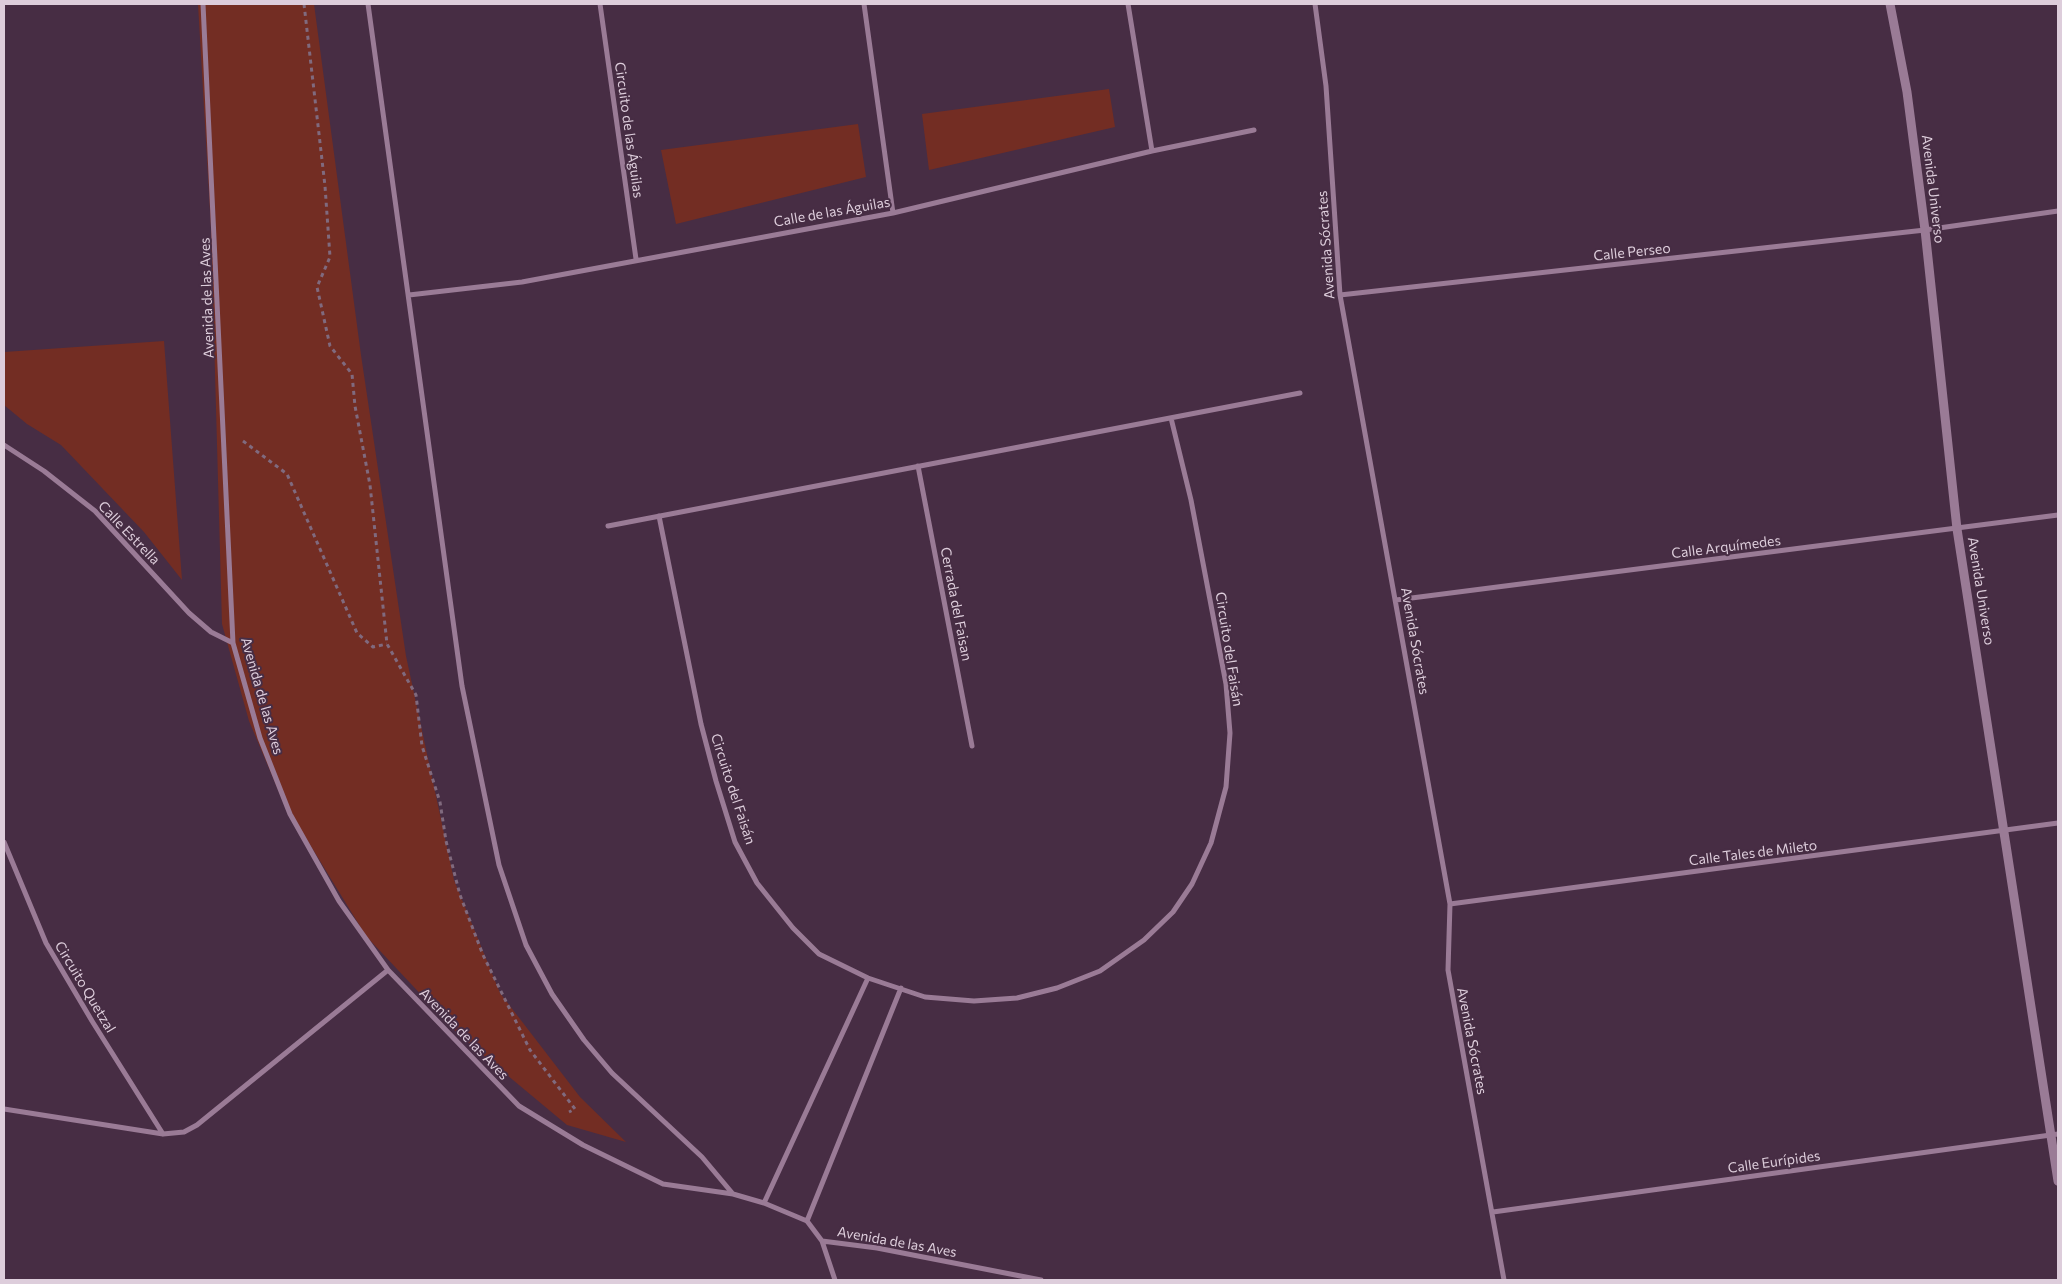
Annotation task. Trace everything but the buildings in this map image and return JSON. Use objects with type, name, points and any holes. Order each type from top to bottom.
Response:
[{"type":"street","name":"Avenida de las Aves","points":[[203,4],[233,643],[260,738],[290,814],[339,901],[388,970],[519,1106],[583,1146],[664,1184],[733,1194],[764,1203],[807,1221],[822,1241],[877,1248],[1040,1280]]},
{"type":"street","points":[[368,4],[462,686],[499,865],[526,945],[552,994],[584,1040],[612,1073],[702,1157],[733,1194]]},
{"type":"street","name":"Circuito de las Águilas","points":[[600,4],[636,259]]},
{"type":"street","points":[[864,4],[893,213]]},
{"type":"street","points":[[1128,4],[1152,151]]},
{"type":"street","name":"Avenida Sócrates","points":[[1316,4],[1326,86],[1340,296],[1450,904],[1448,970],[1504,1280]]},
{"type":"street","name":"Avenida Universo","points":[[1890,4],[1907,92],[1925,230],[1957,529],[2055,1134],[2058,1181]]},
{"type":"street","name":"Calle de las Águilas","points":[[409,295],[522,282],[636,259],[893,213],[1152,151],[1254,130]]},
{"type":"street","name":"Calle Perseo","points":[[1340,296],[1925,230],[2058,211]]},
{"type":"street","points":[[608,526],[1300,393]]},
{"type":"street","name":"Circuito del Faisán","points":[[660,516],[701,724],[736,842],[757,883],[793,928],[819,954],[868,978],[925,997],[974,1002],[1017,998],[1057,988],[1100,971],[1144,940],[1173,912],[1192,884],[1211,843],[1226,787],[1230,733],[1226,684],[1191,500],[1172,418]]},
{"type":"street","name":"Calle Estrella","points":[[4,445],[44,471],[94,511],[189,613],[211,632],[233,643]]},
{"type":"street","name":"Cerrada del Faisan","points":[[918,466],[972,746]]},
{"type":"street","name":"Calle Arquímedes","points":[[1396,600],[2058,515]]},
{"type":"street","name":"Calle Tales de Mileto","points":[[1450,904],[2058,823]]},
{"type":"street","name":"Circuito Quetzal","points":[[4,842],[46,943],[92,1021],[163,1134]]},
{"type":"street","points":[[4,1109],[163,1134],[184,1132],[197,1125],[388,970]]},
{"type":"street","points":[[764,1203],[868,978]]},
{"type":"street","points":[[807,1221],[901,988]]},
{"type":"street","name":"Calle Eurípides","points":[[1493,1212],[2055,1134]]},
{"type":"street","points":[[822,1241],[835,1280]]},
{"type":"path","points":[[304,4],[325,186],[330,257],[317,287],[330,346],[352,374],[355,406],[370,486],[387,644],[416,695],[422,746],[440,802],[446,841],[460,895],[483,955],[530,1050],[575,1109],[565,1115]]},
{"type":"path","points":[[236,436],[287,474],[357,633],[373,647],[387,644]]},
{"type":"shaded area","points":[[198,4],[314,4],[361,355],[406,656],[454,880],[500,993],[580,1097],[626,1142],[567,1125],[459,1035],[366,936],[282,799],[249,721],[222,624],[211,228]]},
{"type":"shaded area","points":[[1109,89],[1115,127],[929,170],[922,114]]},
{"type":"shaded area","points":[[858,124],[866,177],[676,224],[661,150]]},
{"type":"shaded area","points":[[164,341],[182,580],[144,532],[61,445],[27,424],[4,405],[4,352]]}]
